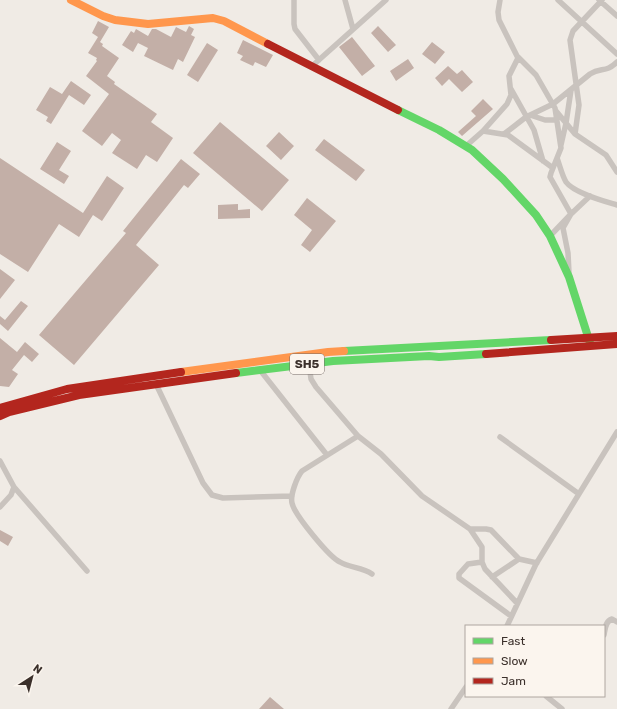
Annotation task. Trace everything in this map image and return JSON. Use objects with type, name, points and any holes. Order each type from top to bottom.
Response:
[{"type":"main road","points":[[72,0],[109,18],[128,22],[154,24],[207,18],[219,19],[364,94],[439,130],[466,146],[503,178],[536,215],[550,236],[570,277],[589,341]]},
{"type":"main road","name":"SH5","points":[[0,416],[9,412],[71,397],[113,390],[337,360],[430,356],[439,357],[589,341],[617,336]]},
{"type":"main road","name":"SH5","points":[[0,408],[67,389],[328,352],[589,341],[617,344]]},
{"type":"main road","points":[[111,382],[113,390]]},
{"type":"street","points":[[294,0],[295,29],[319,60]]},
{"type":"street","points":[[345,0],[353,29]]},
{"type":"street","points":[[311,66],[386,0]]},
{"type":"street","points":[[500,0],[498,12],[499,20],[518,58],[536,75],[556,111],[566,123],[576,134],[606,155],[617,172]]},
{"type":"street","points":[[558,0],[617,54]]},
{"type":"street","points":[[576,134],[579,105],[570,40],[573,32],[600,0],[617,16]]},
{"type":"street","points":[[466,146],[483,131],[507,104],[511,94],[509,76],[518,58]]},
{"type":"street","points":[[504,134],[528,116],[553,104],[593,72],[609,68],[617,62]]},
{"type":"street","points":[[511,89],[528,116],[543,161]]},
{"type":"street","points":[[571,90],[561,148],[550,177],[571,214]]},
{"type":"street","points":[[556,111],[561,148]]},
{"type":"street","points":[[528,116],[545,120],[557,120]]},
{"type":"street","points":[[483,131],[508,136],[553,168]]},
{"type":"street","points":[[557,158],[567,182],[572,187],[590,196],[617,205]]},
{"type":"street","points":[[550,236],[590,196]]},
{"type":"street","points":[[570,277],[563,228],[571,214]]},
{"type":"street","points":[[309,364],[311,378],[316,387],[358,436],[380,454],[422,496],[470,529],[482,547],[482,562],[485,569],[517,603]]},
{"type":"street","points":[[260,370],[327,455]]},
{"type":"street","points":[[156,384],[202,483],[212,495],[223,498],[292,496]]},
{"type":"street","points":[[507,625],[537,563],[617,432]]},
{"type":"street","points":[[358,436],[306,468],[298,475],[292,496],[292,503],[296,512],[320,544],[335,559],[343,564],[363,569],[372,574]]},
{"type":"street","points":[[500,437],[579,494]]},
{"type":"street","points":[[0,461],[14,487],[87,570]]},
{"type":"street","points":[[0,507],[11,495],[14,487]]},
{"type":"street","points":[[470,529],[491,530],[519,559],[537,563]]},
{"type":"street","points":[[492,577],[519,559]]},
{"type":"street","points":[[482,562],[468,564],[459,574],[458,578],[511,616]]},
{"type":"street","points":[[605,631],[607,621],[612,619],[617,622]]},
{"type":"street","points":[[451,709],[465,688]]},
{"type":"street","points":[[547,697],[562,709]]},
{"type":"building","points":[[98,21],[109,27],[100,42],[103,44],[102,46],[119,58],[107,76],[115,82],[114,84],[157,114],[151,122],[173,138],[157,162],[146,155],[137,169],[112,153],[121,140],[112,133],[102,146],[82,131],[109,94],[86,76],[97,61],[97,58],[88,53],[98,37],[92,33]]},
{"type":"building","points":[[189,26],[194,29],[191,35],[195,37],[183,62],[178,59],[173,70],[144,56],[148,48],[138,43],[133,52],[122,45],[131,31],[134,33],[136,29],[148,36],[152,29],[156,29],[171,37],[176,27],[186,32]]},
{"type":"building","points":[[378,26],[396,45],[388,52],[371,33]]},
{"type":"building","points":[[352,37],[375,66],[362,76],[339,47]]},
{"type":"building","points":[[243,40],[273,55],[266,67],[255,62],[253,66],[240,60],[243,56],[237,53]]},
{"type":"building","points":[[432,42],[445,52],[435,64],[422,54]]},
{"type":"building","points":[[207,43],[218,50],[198,82],[187,75]]},
{"type":"building","points":[[408,59],[414,68],[396,81],[390,71]]},
{"type":"building","points":[[448,66],[457,74],[462,70],[473,82],[462,92],[449,79],[442,86],[435,78]]},
{"type":"building","points":[[71,81],[91,95],[84,105],[69,95],[51,124],[46,121],[48,117],[36,110],[50,87],[62,94]]},
{"type":"building","points":[[483,99],[493,109],[462,136],[458,132],[476,116],[471,111]]},
{"type":"building","points":[[220,122],[289,180],[262,211],[193,153]]},
{"type":"building","points":[[279,132],[294,146],[281,160],[266,146]]},
{"type":"building","points":[[324,139],[365,170],[356,181],[315,150]]},
{"type":"building","points":[[57,142],[71,151],[59,170],[69,176],[64,184],[40,169]]},
{"type":"building","points":[[0,158],[83,213],[107,176],[124,188],[102,221],[93,215],[79,237],[59,224],[28,272],[0,254]]},
{"type":"building","points":[[181,159],[200,174],[188,188],[184,185],[136,245],[159,265],[74,365],[39,335],[126,233],[123,231]]},
{"type":"building","points":[[307,198],[336,221],[310,252],[301,245],[312,230],[294,215]]},
{"type":"building","points":[[238,204],[238,210],[250,209],[250,218],[218,219],[218,205]]},
{"type":"building","points":[[0,269],[15,280],[0,299]]},
{"type":"building","points":[[21,301],[28,306],[8,331],[0,324],[0,316],[5,320]]},
{"type":"building","points":[[0,338],[17,352],[25,342],[39,354],[32,362],[24,355],[12,370],[18,374],[9,387],[0,386]]},
{"type":"building","points":[[0,530],[13,537],[8,546],[0,541]]},
{"type":"building","points":[[270,697],[284,709],[259,709]]},
{"type":"traffic: fast","points":[[398,110],[439,130],[472,150],[503,179],[536,215],[550,236],[569,277],[590,343]]},
{"type":"traffic: fast","points":[[344,351],[551,340]]},
{"type":"traffic: fast","points":[[236,373],[333,361],[486,354]]},
{"type":"traffic: slow","points":[[71,0],[103,16],[115,20],[148,24],[213,18],[224,21],[268,44]]},
{"type":"traffic: slow","points":[[181,372],[344,351]]},
{"type":"traffic: jam","points":[[268,44],[398,110]]},
{"type":"traffic: jam","points":[[551,340],[617,336]]},
{"type":"traffic: jam","points":[[486,354],[617,344]]},
{"type":"traffic: jam","points":[[0,408],[67,389],[181,372]]},
{"type":"traffic: jam","points":[[0,416],[9,412],[79,395],[236,373]]}]
